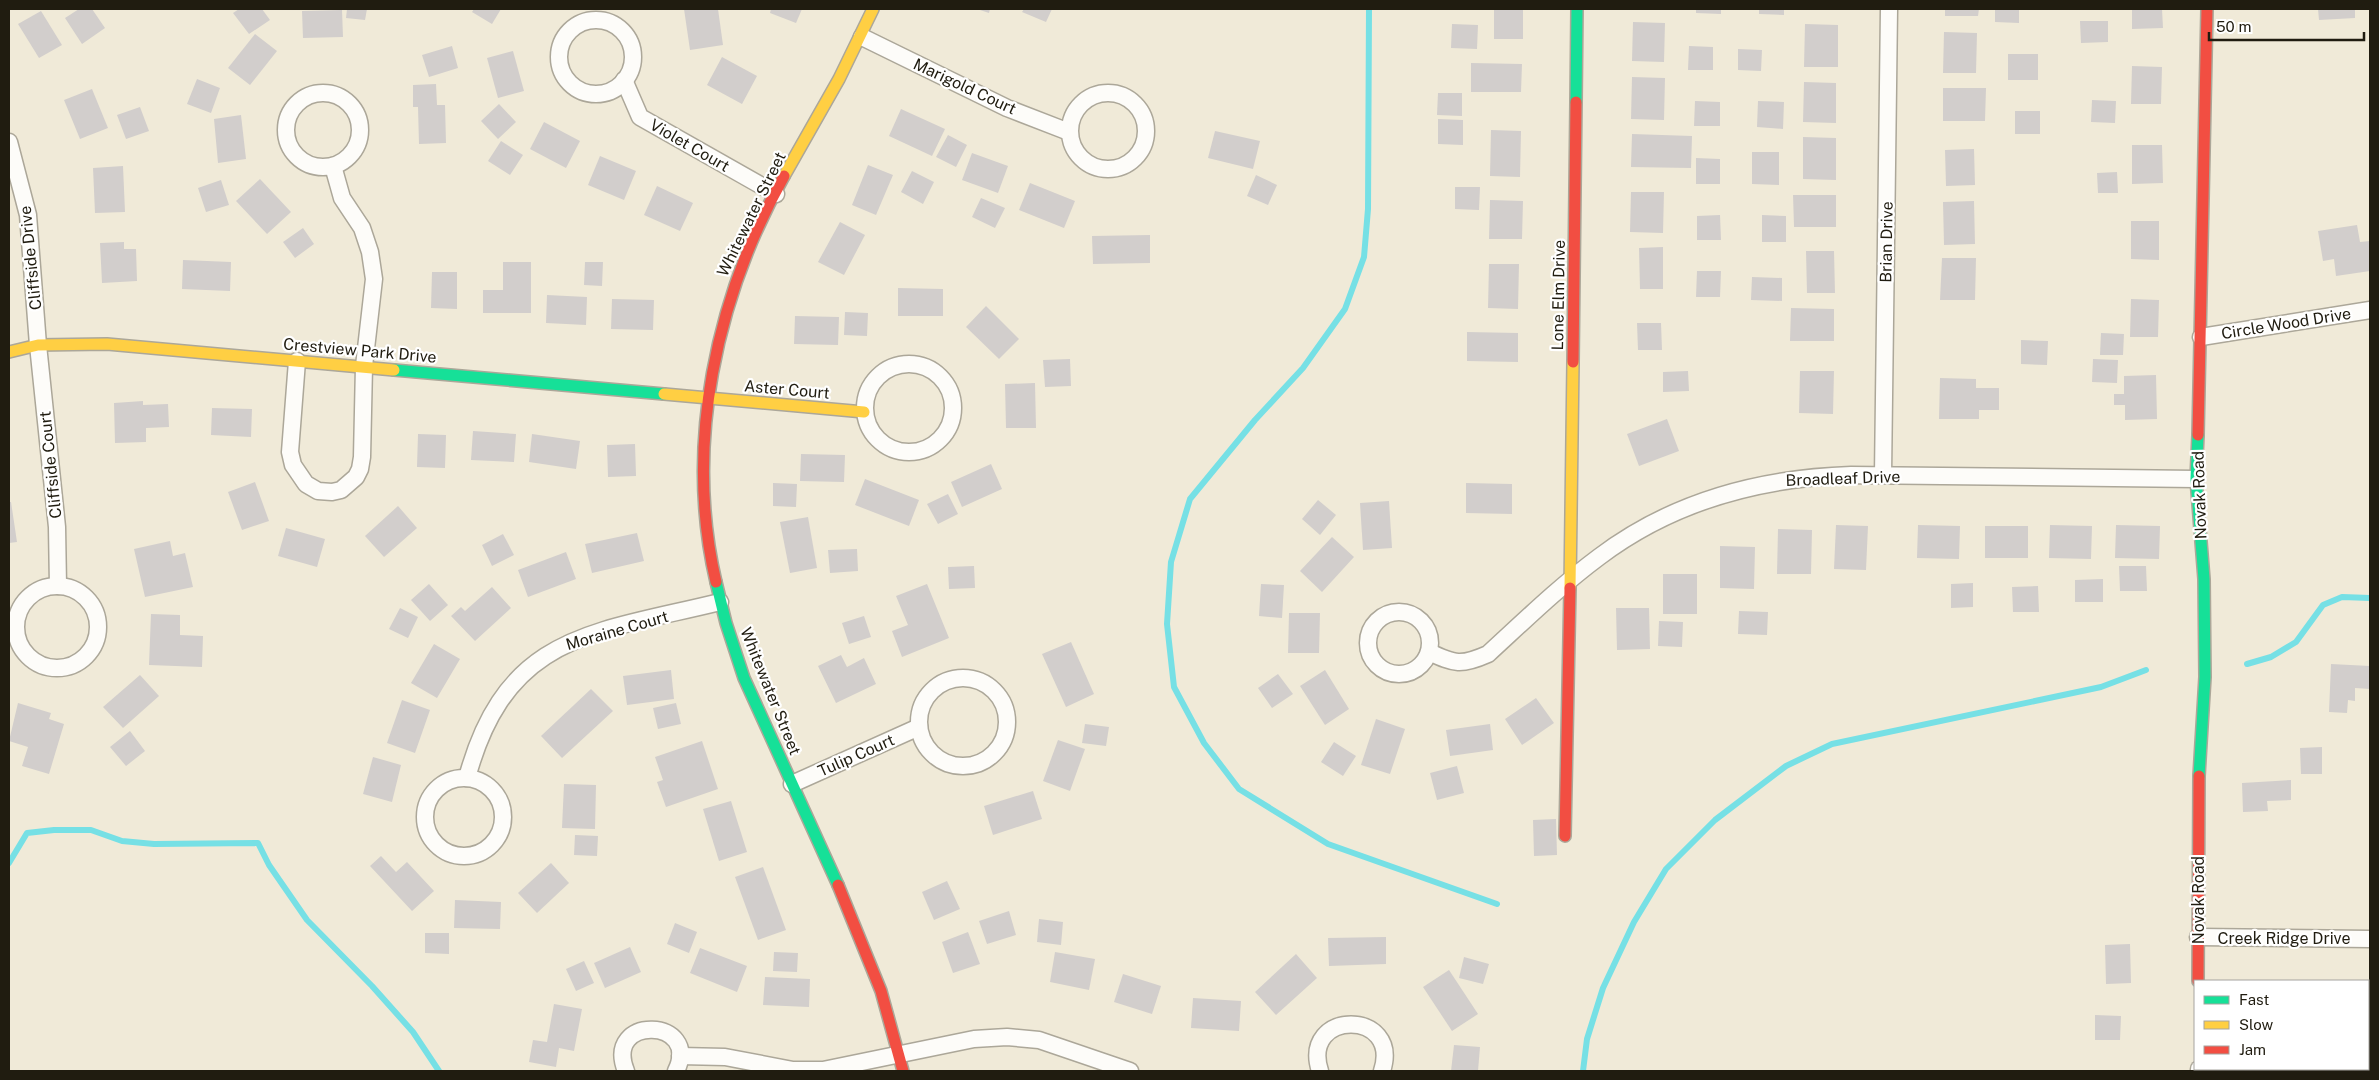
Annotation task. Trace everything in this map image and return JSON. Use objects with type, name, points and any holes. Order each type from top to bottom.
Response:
[{"type":"street","name":"Whitewater Street","points":[[873,9],[862,37],[752,241],[734,287],[718,343],[708,398],[704,451],[705,509],[711,559],[720,602],[742,672],[862,937],[883,994],[903,1071]]},
{"type":"street","name":"Lone Elm Drive","points":[[1565,836],[1578,9]]},
{"type":"street","name":"Brian Drive","points":[[1883,476],[1889,9]]},
{"type":"street","name":"Novak Road","points":[[2198,980],[2200,756],[2205,677],[2204,579],[2196,478],[2201,336],[2207,9]]},
{"type":"street","points":[[596,20],[608,22],[618,27],[626,36],[633,58],[630,70],[624,80],[615,88],[603,93],[590,93],[578,90],[568,82],[558,59],[560,47],[566,35],[574,27],[584,22],[596,20]]},
{"type":"street","name":"Marigold Court","points":[[862,37],[1006,108],[1069,132]]},
{"type":"street","name":"Violet Court","points":[[624,80],[640,117],[776,194]]},
{"type":"street","points":[[327,92],[345,100],[357,114],[361,127],[359,140],[354,152],[344,161],[333,166],[321,167],[299,159],[291,150],[286,139],[286,127],[291,111],[303,98],[314,93],[327,92]]},
{"type":"street","points":[[1104,92],[1123,95],[1134,101],[1142,111],[1146,123],[1146,136],[1137,157],[1128,164],[1111,169],[1094,167],[1084,161],[1076,153],[1069,132],[1071,119],[1077,108],[1086,99],[1104,92]]},
{"type":"street","name":"Cliffside Drive","points":[[9,142],[28,215],[38,345]]},
{"type":"street","points":[[297,361],[291,459],[299,476],[306,484],[318,491],[332,492],[349,484],[360,469],[364,366],[374,280],[370,252],[362,228],[342,198],[333,166]]},
{"type":"street","name":"Circle Wood Drive","points":[[2201,336],[2370,310]]},
{"type":"street","name":"Crestview Park Drive","points":[[9,352],[38,345],[107,344],[708,398]]},
{"type":"street","name":"Cliffside Court","points":[[38,345],[57,527],[58,586]]},
{"type":"street","points":[[903,364],[925,366],[938,374],[948,386],[953,400],[951,421],[941,440],[929,448],[915,452],[894,449],[876,438],[868,426],[864,412],[866,397],[872,383],[882,372],[903,364]]},
{"type":"street","name":"Aster Court","points":[[708,398],[864,412]]},
{"type":"street","name":"Broadleaf Drive","points":[[1429,652],[1447,660],[1467,664],[1488,654],[1600,556],[1639,530],[1721,494],[1770,482],[1813,476],[2196,478]]},
{"type":"street","points":[[58,586],[75,591],[89,602],[95,613],[97,636],[85,657],[75,664],[62,668],[48,667],[31,658],[18,643],[16,629],[17,616],[23,604],[32,594],[44,588],[58,586]]},
{"type":"street","name":"Moraine Court","points":[[467,778],[476,745],[498,702],[515,680],[537,661],[562,645],[591,634],[720,602]]},
{"type":"street","points":[[957,678],[971,678],[984,683],[994,691],[1002,702],[1006,715],[1006,728],[1003,740],[996,750],[975,764],[962,765],[938,758],[926,744],[919,727],[920,713],[928,695],[944,682],[957,678]]},
{"type":"street","name":"Tulip Court","points":[[792,784],[919,727]]},
{"type":"street","points":[[467,778],[479,781],[490,788],[498,798],[503,810],[503,824],[499,836],[485,850],[468,856],[455,856],[442,851],[426,831],[424,818],[426,804],[432,793],[442,784],[454,779],[467,778]]},
{"type":"street","name":"Creek Ridge Drive","points":[[2198,937],[2370,939]]},
{"type":"street","points":[[1320,1071],[1317,1052],[1320,1042],[1327,1033],[1346,1024],[1362,1026],[1375,1034],[1382,1042],[1385,1052],[1382,1071]]},
{"type":"street","points":[[626,1071],[623,1054],[625,1045],[639,1031],[648,1028],[666,1032],[674,1038],[678,1064],[725,1057],[793,1070],[823,1070],[974,1039],[1007,1037],[1039,1040],[1130,1071]]},
{"type":"building","points":[[79,9],[92,9],[105,28],[82,44],[65,18]]},
{"type":"building","points":[[239,9],[262,9],[270,20],[249,34],[233,13]]},
{"type":"building","points":[[347,9],[367,9],[365,20],[346,18]]},
{"type":"building","points":[[474,9],[501,9],[492,24],[472,12]]},
{"type":"building","points":[[684,9],[718,9],[723,45],[690,50]]},
{"type":"building","points":[[771,9],[802,9],[796,23],[770,13]]},
{"type":"building","points":[[977,9],[990,9],[989,13]]},
{"type":"building","points":[[1024,9],[1052,9],[1046,22],[1022,12]]},
{"type":"building","points":[[1494,9],[1523,9],[1523,39],[1494,39]]},
{"type":"building","points":[[1696,9],[1721,9],[1721,14],[1696,13]]},
{"type":"building","points":[[1759,9],[1784,9],[1784,15],[1759,14]]},
{"type":"building","points":[[1945,9],[1979,9],[1978,16],[1945,16]]},
{"type":"building","points":[[1995,9],[2019,9],[2019,23],[1995,22]]},
{"type":"building","points":[[2132,9],[2162,9],[2163,28],[2132,29]]},
{"type":"building","points":[[2318,9],[2355,9],[2355,18],[2319,20]]},
{"type":"building","points":[[342,10],[343,37],[303,38],[302,11]]},
{"type":"building","points":[[41,11],[62,45],[39,58],[18,24]]},
{"type":"building","points":[[2080,21],[2108,21],[2108,42],[2081,43]]},
{"type":"building","points":[[1633,22],[1665,23],[1664,62],[1632,61]]},
{"type":"building","points":[[1452,24],[1478,25],[1477,49],[1451,48]]},
{"type":"building","points":[[1805,24],[1838,25],[1838,67],[1804,67]]},
{"type":"building","points":[[1944,32],[1977,33],[1976,73],[1943,73]]},
{"type":"building","points":[[255,34],[277,51],[250,85],[228,68]]},
{"type":"building","points":[[452,46],[458,68],[429,77],[422,55]]},
{"type":"building","points":[[1689,46],[1713,47],[1713,70],[1688,70]]},
{"type":"building","points":[[1738,49],[1762,50],[1761,71],[1738,70]]},
{"type":"building","points":[[513,51],[524,91],[498,98],[487,58]]},
{"type":"building","points":[[2008,54],[2038,54],[2038,80],[2008,80]]},
{"type":"building","points":[[722,57],[757,76],[742,104],[707,85]]},
{"type":"building","points":[[1471,63],[1522,64],[1521,92],[1471,92]]},
{"type":"building","points":[[2132,66],[2162,67],[2161,104],[2131,104]]},
{"type":"building","points":[[1632,77],[1665,78],[1664,120],[1631,119]]},
{"type":"building","points":[[197,79],[220,88],[211,113],[187,104]]},
{"type":"building","points":[[1804,82],[1836,83],[1836,123],[1803,122]]},
{"type":"building","points":[[436,84],[437,105],[445,105],[446,143],[419,144],[418,107],[413,107],[413,85]]},
{"type":"building","points":[[1943,88],[1986,88],[1985,121],[1943,121]]},
{"type":"building","points":[[92,89],[108,128],[80,139],[64,100]]},
{"type":"building","points":[[1438,93],[1462,93],[1462,116],[1437,115]]},
{"type":"building","points":[[2092,100],[2116,101],[2115,123],[2091,122]]},
{"type":"building","points":[[1695,101],[1720,102],[1720,126],[1694,126]]},
{"type":"building","points":[[1758,101],[1784,102],[1783,129],[1757,127]]},
{"type":"building","points":[[499,104],[516,122],[498,139],[481,121]]},
{"type":"building","points":[[140,107],[149,131],[126,139],[117,115]]},
{"type":"building","points":[[901,109],[945,129],[932,156],[889,136]]},
{"type":"building","points":[[2015,111],[2040,111],[2040,134],[2015,134]]},
{"type":"building","points":[[241,115],[246,159],[218,163],[214,119]]},
{"type":"building","points":[[1438,119],[1463,120],[1463,145],[1438,144]]},
{"type":"building","points":[[544,122],[580,141],[566,168],[530,149]]},
{"type":"building","points":[[1491,130],[1521,131],[1520,177],[1490,176]]},
{"type":"building","points":[[1215,131],[1260,141],[1253,169],[1208,158]]},
{"type":"building","points":[[1632,134],[1692,136],[1691,168],[1631,167]]},
{"type":"building","points":[[948,135],[967,145],[956,167],[936,157]]},
{"type":"building","points":[[1803,137],[1836,138],[1836,180],[1803,179]]},
{"type":"building","points":[[501,141],[523,155],[510,175],[488,161]]},
{"type":"building","points":[[2132,145],[2162,145],[2163,183],[2132,184]]},
{"type":"building","points":[[1974,149],[1975,185],[1946,186],[1945,150]]},
{"type":"building","points":[[1752,152],[1779,152],[1779,185],[1752,184]]},
{"type":"building","points":[[972,153],[1008,166],[998,193],[962,180]]},
{"type":"building","points":[[600,156],[636,171],[624,200],[588,185]]},
{"type":"building","points":[[1696,158],[1720,159],[1720,184],[1696,184]]},
{"type":"building","points":[[868,165],[893,175],[876,215],[852,205]]},
{"type":"building","points":[[123,166],[125,212],[95,213],[93,168]]},
{"type":"building","points":[[912,171],[934,182],[923,204],[901,192]]},
{"type":"building","points":[[2117,172],[2118,193],[2098,193],[2097,173]]},
{"type":"building","points":[[1256,175],[1277,185],[1268,205],[1247,196]]},
{"type":"building","points":[[260,179],[291,212],[267,234],[236,201]]},
{"type":"building","points":[[221,180],[229,205],[206,212],[198,188]]},
{"type":"building","points":[[1030,183],[1075,201],[1064,228],[1019,210]]},
{"type":"building","points":[[657,186],[693,203],[680,231],[644,215]]},
{"type":"building","points":[[1455,187],[1480,187],[1479,210],[1455,209]]},
{"type":"building","points":[[1631,192],[1664,192],[1663,233],[1630,232]]},
{"type":"building","points":[[1793,195],[1836,195],[1836,227],[1794,227]]},
{"type":"building","points":[[981,198],[1005,208],[995,228],[972,217]]},
{"type":"building","points":[[1490,200],[1523,201],[1522,239],[1489,239]]},
{"type":"building","points":[[1974,201],[1975,244],[1944,245],[1943,202]]},
{"type":"building","points":[[1720,215],[1721,240],[1697,240],[1697,216]]},
{"type":"building","points":[[1762,215],[1786,216],[1786,242],[1762,242]]},
{"type":"building","points":[[2131,221],[2159,221],[2159,260],[2131,259]]},
{"type":"building","points":[[840,222],[865,235],[844,275],[818,262]]},
{"type":"building","points":[[2357,225],[2360,242],[2370,241],[2370,271],[2336,276],[2334,259],[2323,261],[2318,231]]},
{"type":"building","points":[[303,228],[314,244],[295,258],[283,242]]},
{"type":"building","points":[[1150,235],[1150,263],[1093,264],[1092,236]]},
{"type":"building","points":[[124,242],[124,249],[136,249],[137,281],[102,283],[100,243]]},
{"type":"building","points":[[1663,247],[1663,289],[1640,289],[1639,248]]},
{"type":"building","points":[[1806,251],[1834,251],[1835,293],[1807,293]]},
{"type":"building","points":[[1942,258],[1976,258],[1975,300],[1940,300]]},
{"type":"building","points":[[183,260],[231,262],[230,291],[182,289]]},
{"type":"building","points":[[503,262],[531,262],[531,313],[483,313],[483,290],[503,290]]},
{"type":"building","points":[[585,262],[603,262],[602,286],[584,285]]},
{"type":"building","points":[[1489,264],[1519,264],[1518,309],[1488,308]]},
{"type":"building","points":[[1697,271],[1721,271],[1720,297],[1696,297]]},
{"type":"building","points":[[432,272],[457,272],[457,309],[431,308]]},
{"type":"building","points":[[1752,277],[1782,278],[1782,301],[1751,300]]},
{"type":"building","points":[[898,288],[943,289],[943,316],[898,316]]},
{"type":"building","points":[[547,295],[587,297],[586,325],[546,323]]},
{"type":"building","points":[[612,299],[654,300],[653,330],[611,329]]},
{"type":"building","points":[[2131,299],[2159,300],[2158,337],[2130,337]]},
{"type":"building","points":[[986,306],[1019,339],[999,359],[966,327]]},
{"type":"building","points":[[1791,308],[1834,309],[1834,341],[1790,341]]},
{"type":"building","points":[[845,312],[868,313],[867,336],[844,335]]},
{"type":"building","points":[[795,316],[839,317],[838,345],[794,344]]},
{"type":"building","points":[[1637,323],[1661,323],[1662,350],[1638,350]]},
{"type":"building","points":[[1467,332],[1518,333],[1518,362],[1467,361]]},
{"type":"building","points":[[2101,333],[2124,334],[2123,355],[2100,355]]},
{"type":"building","points":[[2021,340],[2048,341],[2047,365],[2021,364]]},
{"type":"building","points":[[1070,359],[1071,386],[1045,387],[1043,360]]},
{"type":"building","points":[[2093,359],[2118,360],[2117,383],[2092,382]]},
{"type":"building","points":[[1688,371],[1689,391],[1663,392],[1663,372]]},
{"type":"building","points":[[1800,371],[1834,371],[1833,414],[1799,413]]},
{"type":"building","points":[[2156,375],[2157,419],[2125,420],[2125,405],[2114,405],[2114,394],[2124,394],[2124,376]]},
{"type":"building","points":[[1940,378],[1976,379],[1976,388],[1999,388],[1999,410],[1979,410],[1979,419],[1939,419]]},
{"type":"building","points":[[1035,383],[1036,428],[1006,428],[1005,384]]},
{"type":"building","points":[[143,401],[143,405],[168,404],[169,427],[146,428],[146,442],[115,443],[114,403]]},
{"type":"building","points":[[212,408],[252,409],[251,437],[211,435]]},
{"type":"building","points":[[1667,419],[1679,451],[1639,466],[1627,434]]},
{"type":"building","points":[[473,431],[516,434],[514,462],[471,460]]},
{"type":"building","points":[[418,434],[446,435],[445,468],[417,467]]},
{"type":"building","points":[[532,434],[580,441],[576,469],[529,462]]},
{"type":"building","points":[[635,444],[636,476],[608,477],[607,445]]},
{"type":"building","points":[[801,454],[845,455],[844,482],[800,481]]},
{"type":"building","points":[[991,464],[1002,489],[962,507],[951,482]]},
{"type":"building","points":[[865,479],[919,500],[909,526],[855,505]]},
{"type":"building","points":[[255,482],[269,521],[242,530],[228,492]]},
{"type":"building","points":[[773,483],[797,484],[796,507],[773,506]]},
{"type":"building","points":[[1466,483],[1512,484],[1512,514],[1466,513]]},
{"type":"building","points":[[948,494],[958,514],[938,524],[927,504]]},
{"type":"building","points":[[1318,500],[1336,515],[1320,535],[1302,519]]},
{"type":"building","points":[[1389,501],[1392,548],[1363,550],[1360,503]]},
{"type":"building","points":[[9,502],[11,502],[17,542],[9,543]]},
{"type":"building","points":[[398,506],[417,528],[384,557],[365,536]]},
{"type":"building","points":[[808,517],[817,568],[790,573],[780,522]]},
{"type":"building","points":[[1836,525],[1868,526],[1866,570],[1834,569]]},
{"type":"building","points":[[1918,525],[1960,526],[1959,559],[1917,558]]},
{"type":"building","points":[[2050,525],[2092,526],[2091,559],[2049,558]]},
{"type":"building","points":[[2116,525],[2160,526],[2159,559],[2115,558]]},
{"type":"building","points":[[1985,526],[2028,526],[2028,558],[1985,558]]},
{"type":"building","points":[[286,528],[325,539],[317,567],[278,556]]},
{"type":"building","points":[[1778,529],[1812,530],[1811,574],[1777,574]]},
{"type":"building","points":[[637,533],[644,561],[592,573],[585,544]]},
{"type":"building","points":[[503,534],[514,555],[492,566],[482,545]]},
{"type":"building","points":[[1332,537],[1354,557],[1322,592],[1300,571]]},
{"type":"building","points":[[170,541],[173,556],[185,553],[193,587],[145,597],[134,549]]},
{"type":"building","points":[[1720,546],[1755,547],[1754,589],[1720,588]]},
{"type":"building","points":[[857,549],[858,571],[830,573],[828,550]]},
{"type":"building","points":[[566,552],[576,579],[528,597],[518,570]]},
{"type":"building","points":[[974,566],[975,588],[949,589],[948,567]]},
{"type":"building","points":[[2119,566],[2146,566],[2147,591],[2120,591]]},
{"type":"building","points":[[1663,574],[1697,574],[1697,614],[1663,614]]},
{"type":"building","points":[[2103,579],[2103,602],[2075,602],[2075,580]]},
{"type":"building","points":[[1973,583],[1973,607],[1951,608],[1951,584]]},
{"type":"building","points":[[429,584],[448,605],[430,621],[411,600]]},
{"type":"building","points":[[927,584],[949,638],[902,657],[892,631],[908,625],[896,596]]},
{"type":"building","points":[[1261,584],[1284,585],[1282,618],[1259,616]]},
{"type":"building","points":[[2038,586],[2039,612],[2013,612],[2012,587]]},
{"type":"building","points":[[492,587],[511,608],[475,641],[451,616],[461,607],[465,611]]},
{"type":"building","points":[[400,608],[418,617],[408,638],[389,629]]},
{"type":"building","points":[[1616,608],[1649,608],[1650,649],[1617,650]]},
{"type":"building","points":[[1739,611],[1768,612],[1767,635],[1738,634]]},
{"type":"building","points":[[1289,613],[1320,613],[1319,653],[1288,653]]},
{"type":"building","points":[[151,614],[180,615],[180,635],[203,636],[202,667],[149,665]]},
{"type":"building","points":[[864,616],[871,637],[849,644],[842,623]]},
{"type":"building","points":[[1659,621],[1683,622],[1682,647],[1658,646]]},
{"type":"building","points":[[1071,642],[1094,694],[1066,707],[1042,654]]},
{"type":"building","points":[[434,644],[460,659],[437,698],[411,683]]},
{"type":"building","points":[[841,655],[847,667],[864,658],[876,684],[836,703],[818,666]]},
{"type":"building","points":[[2331,664],[2370,666],[2370,689],[2355,688],[2355,701],[2348,700],[2347,713],[2329,712]]},
{"type":"building","points":[[671,670],[674,699],[627,705],[623,676]]},
{"type":"building","points":[[1325,670],[1349,709],[1325,725],[1300,686]]},
{"type":"building","points":[[1278,674],[1293,694],[1272,708],[1258,688]]},
{"type":"building","points":[[140,675],[159,696],[123,728],[103,707]]},
{"type":"building","points":[[591,689],[613,711],[562,758],[541,736]]},
{"type":"building","points":[[1536,698],[1554,723],[1522,745],[1505,719]]},
{"type":"building","points":[[402,700],[430,710],[415,753],[387,743]]},
{"type":"building","points":[[18,703],[51,713],[49,719],[64,724],[49,774],[22,766],[28,747],[9,741]]},
{"type":"building","points":[[676,703],[681,724],[658,729],[653,708]]},
{"type":"building","points":[[1376,719],[1405,729],[1390,774],[1361,765]]},
{"type":"building","points":[[1085,724],[1109,727],[1106,746],[1082,743]]},
{"type":"building","points":[[1490,724],[1493,750],[1450,756],[1446,730]]},
{"type":"building","points":[[130,731],[145,751],[126,766],[110,747]]},
{"type":"building","points":[[1058,740],[1085,749],[1070,791],[1043,781]]},
{"type":"building","points":[[702,741],[718,789],[666,807],[657,782],[663,780],[655,757]]},
{"type":"building","points":[[1334,742],[1356,756],[1343,776],[1321,762]]},
{"type":"building","points":[[2322,747],[2322,774],[2301,774],[2300,748]]},
{"type":"building","points":[[373,757],[401,765],[392,802],[363,794]]},
{"type":"building","points":[[1457,766],[1464,793],[1437,800],[1430,773]]},
{"type":"building","points":[[2291,780],[2291,800],[2267,801],[2268,811],[2243,812],[2242,783]]},
{"type":"building","points":[[564,784],[596,785],[595,829],[562,828]]},
{"type":"building","points":[[1033,791],[1042,819],[993,835],[984,806]]},
{"type":"building","points":[[731,801],[747,852],[719,861],[703,809]]},
{"type":"building","points":[[1556,819],[1557,855],[1534,856],[1533,820]]},
{"type":"building","points":[[575,835],[598,836],[597,856],[574,855]]},
{"type":"building","points":[[381,856],[396,872],[407,862],[434,891],[412,911],[370,866]]},
{"type":"building","points":[[551,863],[569,883],[537,913],[518,893]]},
{"type":"building","points":[[763,867],[786,930],[758,940],[735,877]]},
{"type":"building","points":[[947,881],[960,909],[934,920],[922,892]]},
{"type":"building","points":[[455,900],[501,902],[500,929],[454,928]]},
{"type":"building","points":[[1009,911],[1016,935],[987,944],[979,921]]},
{"type":"building","points":[[1039,919],[1063,922],[1061,945],[1037,942]]},
{"type":"building","points":[[675,923],[697,932],[689,953],[667,944]]},
{"type":"building","points":[[968,932],[980,964],[953,973],[942,942]]},
{"type":"building","points":[[425,933],[449,933],[449,954],[425,953]]},
{"type":"building","points":[[1386,937],[1386,964],[1329,966],[1328,938]]},
{"type":"building","points":[[2130,944],[2131,983],[2106,984],[2105,945]]},
{"type":"building","points":[[630,947],[641,972],[605,988],[594,963]]},
{"type":"building","points":[[700,948],[747,966],[737,992],[690,973]]},
{"type":"building","points":[[774,952],[798,953],[797,972],[773,971]]},
{"type":"building","points":[[1055,952],[1095,959],[1089,990],[1050,982]]},
{"type":"building","points":[[1296,954],[1317,978],[1276,1015],[1255,992]]},
{"type":"building","points":[[1464,957],[1489,964],[1483,984],[1459,978]]},
{"type":"building","points":[[584,961],[594,983],[576,991],[566,969]]},
{"type":"building","points":[[1449,970],[1478,1014],[1452,1031],[1423,987]]},
{"type":"building","points":[[1123,974],[1161,986],[1152,1014],[1114,1002]]},
{"type":"building","points":[[765,977],[810,979],[809,1007],[763,1005]]},
{"type":"building","points":[[1193,998],[1241,1001],[1239,1031],[1191,1028]]},
{"type":"building","points":[[554,1004],[582,1009],[574,1051],[559,1048],[556,1067],[529,1062],[533,1040],[547,1042]]},
{"type":"building","points":[[2095,1015],[2121,1016],[2120,1040],[2095,1040]]},
{"type":"building","points":[[1454,1045],[1480,1047],[1478,1071],[1451,1071]]},
{"type":"waterway","points":[[1369,9],[1368,209],[1364,257],[1345,309],[1303,368],[1255,420],[1190,499],[1171,562],[1167,624],[1174,687],[1204,743],[1239,789],[1328,844],[1497,904]]},
{"type":"waterway","points":[[2247,664],[2271,657],[2296,642],[2323,605],[2342,597],[2370,598]]},
{"type":"waterway","points":[[1583,1071],[1587,1039],[1603,988],[1634,922],[1666,869],[1715,820],[1786,766],[1832,744],[2101,687],[2146,670]]},
{"type":"waterway","points":[[9,863],[27,833],[54,830],[91,830],[122,841],[154,844],[258,843],[269,865],[307,920],[372,986],[413,1032],[439,1071]]},
{"type":"traffic: fast","points":[[1576,102],[1577,9]]},
{"type":"traffic: fast","points":[[394,370],[664,394]]},
{"type":"traffic: fast","points":[[2198,435],[2196,479],[2204,579],[2205,677],[2199,776]]},
{"type":"traffic: fast","points":[[716,582],[726,623],[744,678],[838,885]]},
{"type":"traffic: slow","points":[[784,176],[839,79],[873,9]]},
{"type":"traffic: slow","points":[[9,352],[38,345],[107,344],[394,370]]},
{"type":"traffic: slow","points":[[1570,588],[1573,362]]},
{"type":"traffic: slow","points":[[664,394],[864,412]]},
{"type":"traffic: jam","points":[[2198,435],[2207,9]]},
{"type":"traffic: jam","points":[[1573,362],[1576,102]]},
{"type":"traffic: jam","points":[[716,582],[707,530],[704,478],[706,425],[712,373],[724,322],[740,271],[760,223],[784,176]]},
{"type":"traffic: jam","points":[[1565,836],[1570,588]]},
{"type":"traffic: jam","points":[[2198,980],[2199,776]]},
{"type":"traffic: jam","points":[[838,885],[881,991],[903,1071]]}]
